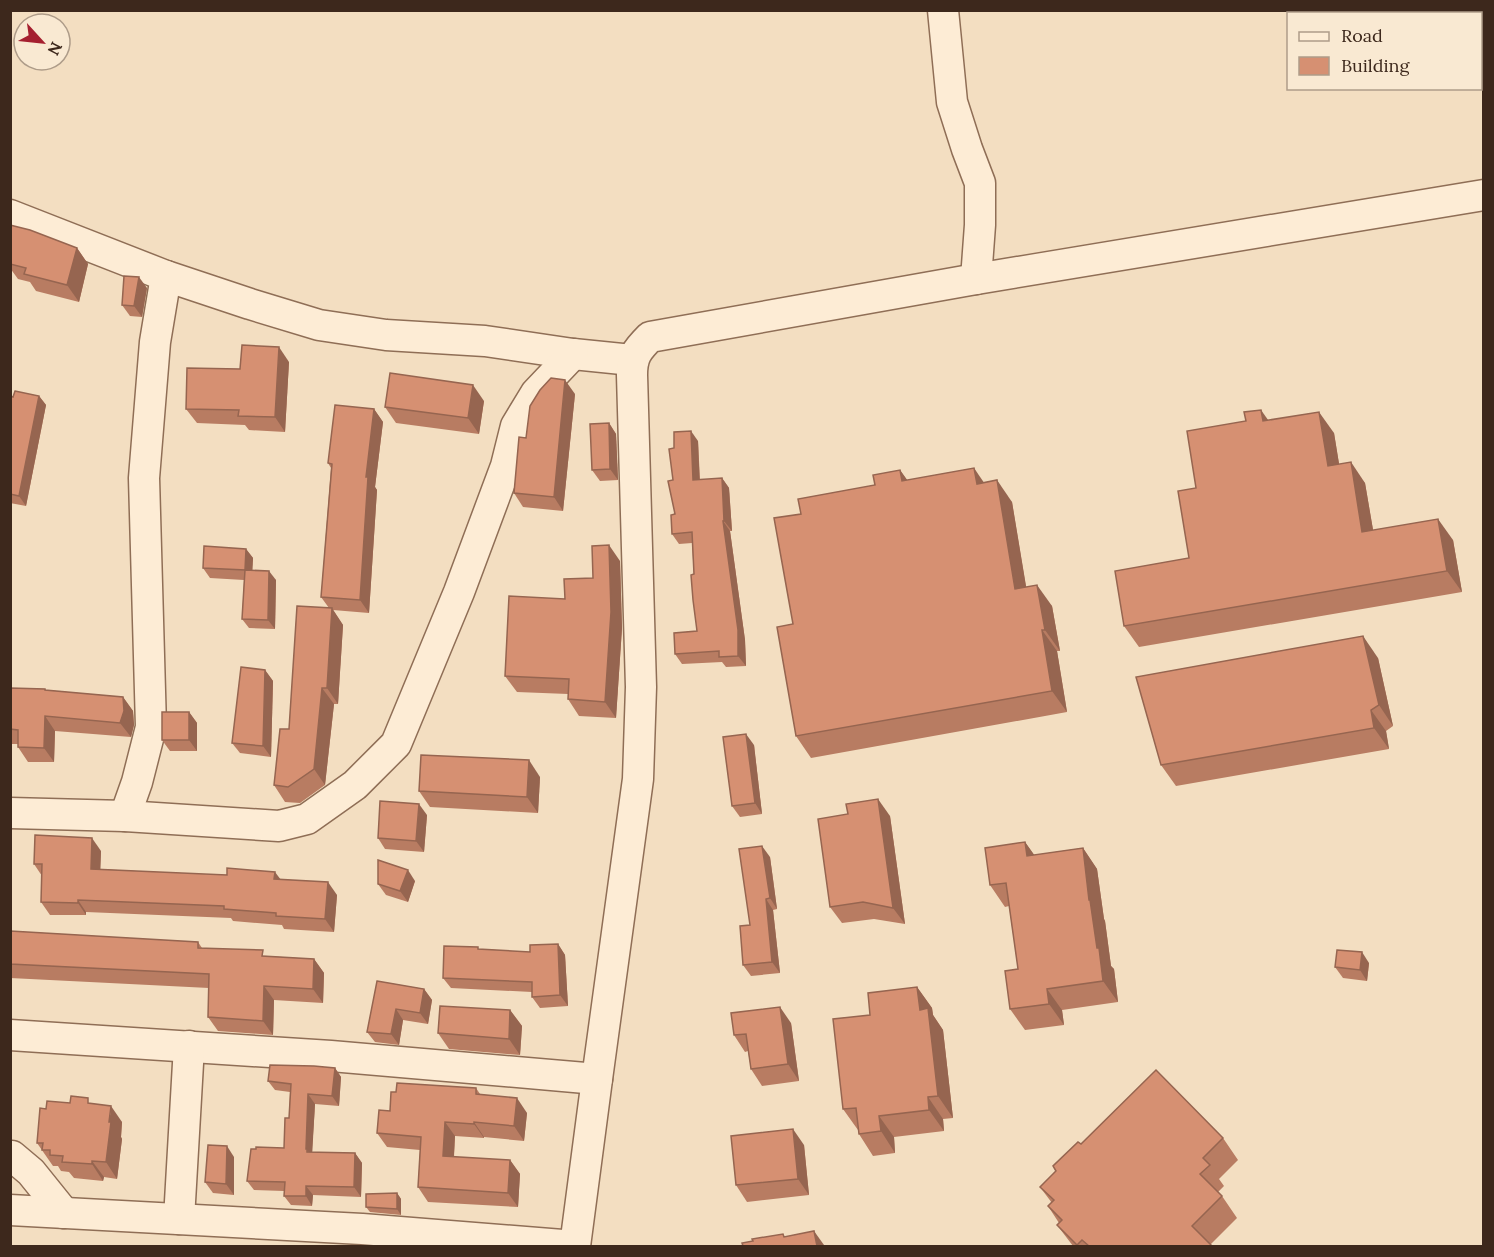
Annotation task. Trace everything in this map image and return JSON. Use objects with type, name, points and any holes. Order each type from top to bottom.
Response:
[{"type":"street","points":[[943,10],[952,102],[980,183],[976,279]]},
{"type":"street","points":[[10,1210],[362,1229],[575,1246],[638,779],[641,687],[632,360],[650,337],[976,279],[1484,195]]},
{"type":"street","points":[[10,215],[166,276],[319,325],[386,335],[485,341],[632,360]]},
{"type":"street","points":[[125,816],[137,782],[151,727],[144,478],[155,342],[166,276]]},
{"type":"street","points":[[10,813],[125,816],[279,826],[307,819],[355,785],[396,744],[459,592],[506,466],[516,426],[536,393],[573,354]]},
{"type":"street","points":[[10,1035],[331,1056],[597,1079]]},
{"type":"street","points":[[179,1219],[189,1046]]},
{"type":"street","points":[[11,1155],[31,1172],[64,1213]]},
{"type":"building","points":[[10,225],[77,248],[67,285],[24,274],[26,268],[10,264]]},
{"type":"building","points":[[124,276],[139,277],[134,306],[122,305]]},
{"type":"building","points":[[242,345],[279,347],[275,417],[238,416],[239,410],[186,409],[187,368],[240,369]]},
{"type":"building","points":[[390,373],[473,385],[468,418],[385,407]]},
{"type":"building","points":[[551,378],[565,380],[554,497],[514,493],[519,437],[526,438],[530,406]]},
{"type":"building","points":[[15,391],[39,396],[19,496],[10,494],[10,396],[13,397]]},
{"type":"building","points":[[335,405],[374,409],[366,477],[368,477],[360,600],[321,597],[332,464],[328,463]]},
{"type":"building","points":[[1261,410],[1263,421],[1319,412],[1328,466],[1351,462],[1362,532],[1438,519],[1447,571],[1124,626],[1115,571],[1189,558],[1178,491],[1196,488],[1187,431],[1246,421],[1244,412]]},
{"type":"building","points":[[609,423],[610,469],[592,470],[590,424]]},
{"type":"building","points":[[691,431],[693,480],[722,478],[723,521],[738,630],[738,656],[719,657],[719,651],[675,654],[674,633],[697,631],[691,575],[694,574],[692,532],[672,534],[671,515],[675,514],[668,481],[673,480],[669,449],[674,448],[674,432]]},
{"type":"building","points":[[974,468],[977,484],[997,480],[1015,589],[1037,585],[1052,691],[796,736],[777,627],[793,624],[774,518],[801,514],[798,499],[875,485],[873,475],[900,470],[902,481]]},
{"type":"building","points":[[609,545],[611,612],[605,702],[568,699],[569,679],[505,676],[509,596],[565,599],[564,579],[593,578],[592,546]]},
{"type":"building","points":[[204,546],[246,549],[245,570],[203,568]]},
{"type":"building","points":[[245,570],[269,571],[268,620],[242,619]]},
{"type":"building","points":[[297,606],[332,608],[327,688],[322,688],[314,769],[288,787],[274,785],[280,729],[289,729]]},
{"type":"building","points":[[1363,636],[1379,705],[1371,710],[1374,728],[1161,765],[1136,677]]},
{"type":"building","points":[[241,667],[265,670],[263,746],[232,743]]},
{"type":"building","points":[[10,688],[123,697],[124,711],[120,723],[45,716],[44,748],[18,747],[18,730],[10,729]]},
{"type":"building","points":[[162,712],[189,712],[189,740],[162,740]]},
{"type":"building","points":[[746,734],[755,803],[732,806],[723,737]]},
{"type":"building","points":[[421,755],[529,760],[527,797],[419,791]]},
{"type":"building","points":[[878,799],[893,908],[863,902],[830,907],[818,819],[848,814],[846,804]]},
{"type":"building","points":[[380,801],[419,804],[416,841],[378,838]]},
{"type":"building","points":[[35,835],[92,838],[91,869],[227,875],[227,868],[275,872],[274,879],[328,882],[325,919],[276,916],[276,913],[224,909],[224,906],[78,900],[78,903],[41,902],[42,864],[34,864]]},
{"type":"building","points":[[1025,842],[1027,856],[1083,848],[1103,981],[1047,989],[1049,1004],[1010,1009],[1005,971],[1018,969],[1006,883],[990,885],[985,848]]},
{"type":"building","points":[[762,846],[770,898],[766,899],[772,962],[743,965],[740,926],[750,925],[739,849]]},
{"type":"building","points":[[378,860],[408,870],[400,891],[378,884]]},
{"type":"building","points":[[10,931],[198,942],[198,948],[263,950],[262,956],[314,959],[313,989],[264,986],[263,1021],[208,1017],[209,974],[10,964]]},
{"type":"building","points":[[558,944],[560,995],[532,997],[532,982],[443,978],[444,946],[530,952],[530,945]]},
{"type":"building","points":[[1337,950],[1362,952],[1360,970],[1335,967]]},
{"type":"building","points":[[377,981],[424,989],[420,1013],[396,1009],[391,1034],[367,1032]]},
{"type":"building","points":[[917,987],[920,1010],[928,1008],[938,1096],[928,1097],[929,1110],[879,1116],[881,1131],[859,1134],[856,1108],[843,1109],[833,1019],[870,1015],[868,993]]},
{"type":"building","points":[[440,1006],[510,1010],[509,1039],[438,1033]]},
{"type":"building","points":[[780,1007],[788,1064],[751,1069],[746,1034],[734,1035],[731,1013]]},
{"type":"building","points":[[270,1065],[335,1068],[332,1096],[308,1094],[306,1149],[307,1152],[355,1153],[354,1187],[306,1186],[306,1196],[284,1196],[285,1182],[247,1181],[251,1149],[256,1149],[256,1147],[284,1148],[285,1118],[289,1118],[291,1084],[268,1081]]},
{"type":"building","points":[[1156,1070],[1223,1138],[1203,1158],[1210,1165],[1200,1174],[1222,1196],[1192,1226],[1212,1246],[1089,1246],[1082,1240],[1077,1245],[1057,1225],[1062,1220],[1048,1206],[1054,1200],[1040,1187],[1056,1171],[1053,1166],[1078,1142],[1081,1144]]},
{"type":"building","points":[[397,1083],[476,1088],[476,1094],[517,1098],[514,1126],[445,1122],[443,1156],[510,1160],[508,1193],[418,1187],[421,1137],[377,1133],[379,1110],[390,1111],[391,1092],[396,1092]]},
{"type":"building","points":[[71,1096],[88,1098],[88,1103],[111,1106],[106,1162],[92,1161],[92,1164],[62,1162],[63,1156],[50,1155],[50,1150],[42,1150],[43,1143],[37,1143],[40,1108],[46,1109],[47,1101],[70,1103]]},
{"type":"building","points":[[793,1129],[798,1179],[736,1185],[731,1136]]},
{"type":"building","points":[[208,1145],[227,1146],[226,1184],[205,1182]]},
{"type":"building","points":[[397,1193],[397,1209],[366,1207],[366,1194]]},
{"type":"building","points":[[814,1231],[817,1246],[743,1246],[742,1243],[753,1241],[752,1239],[783,1234],[784,1237]]}]
